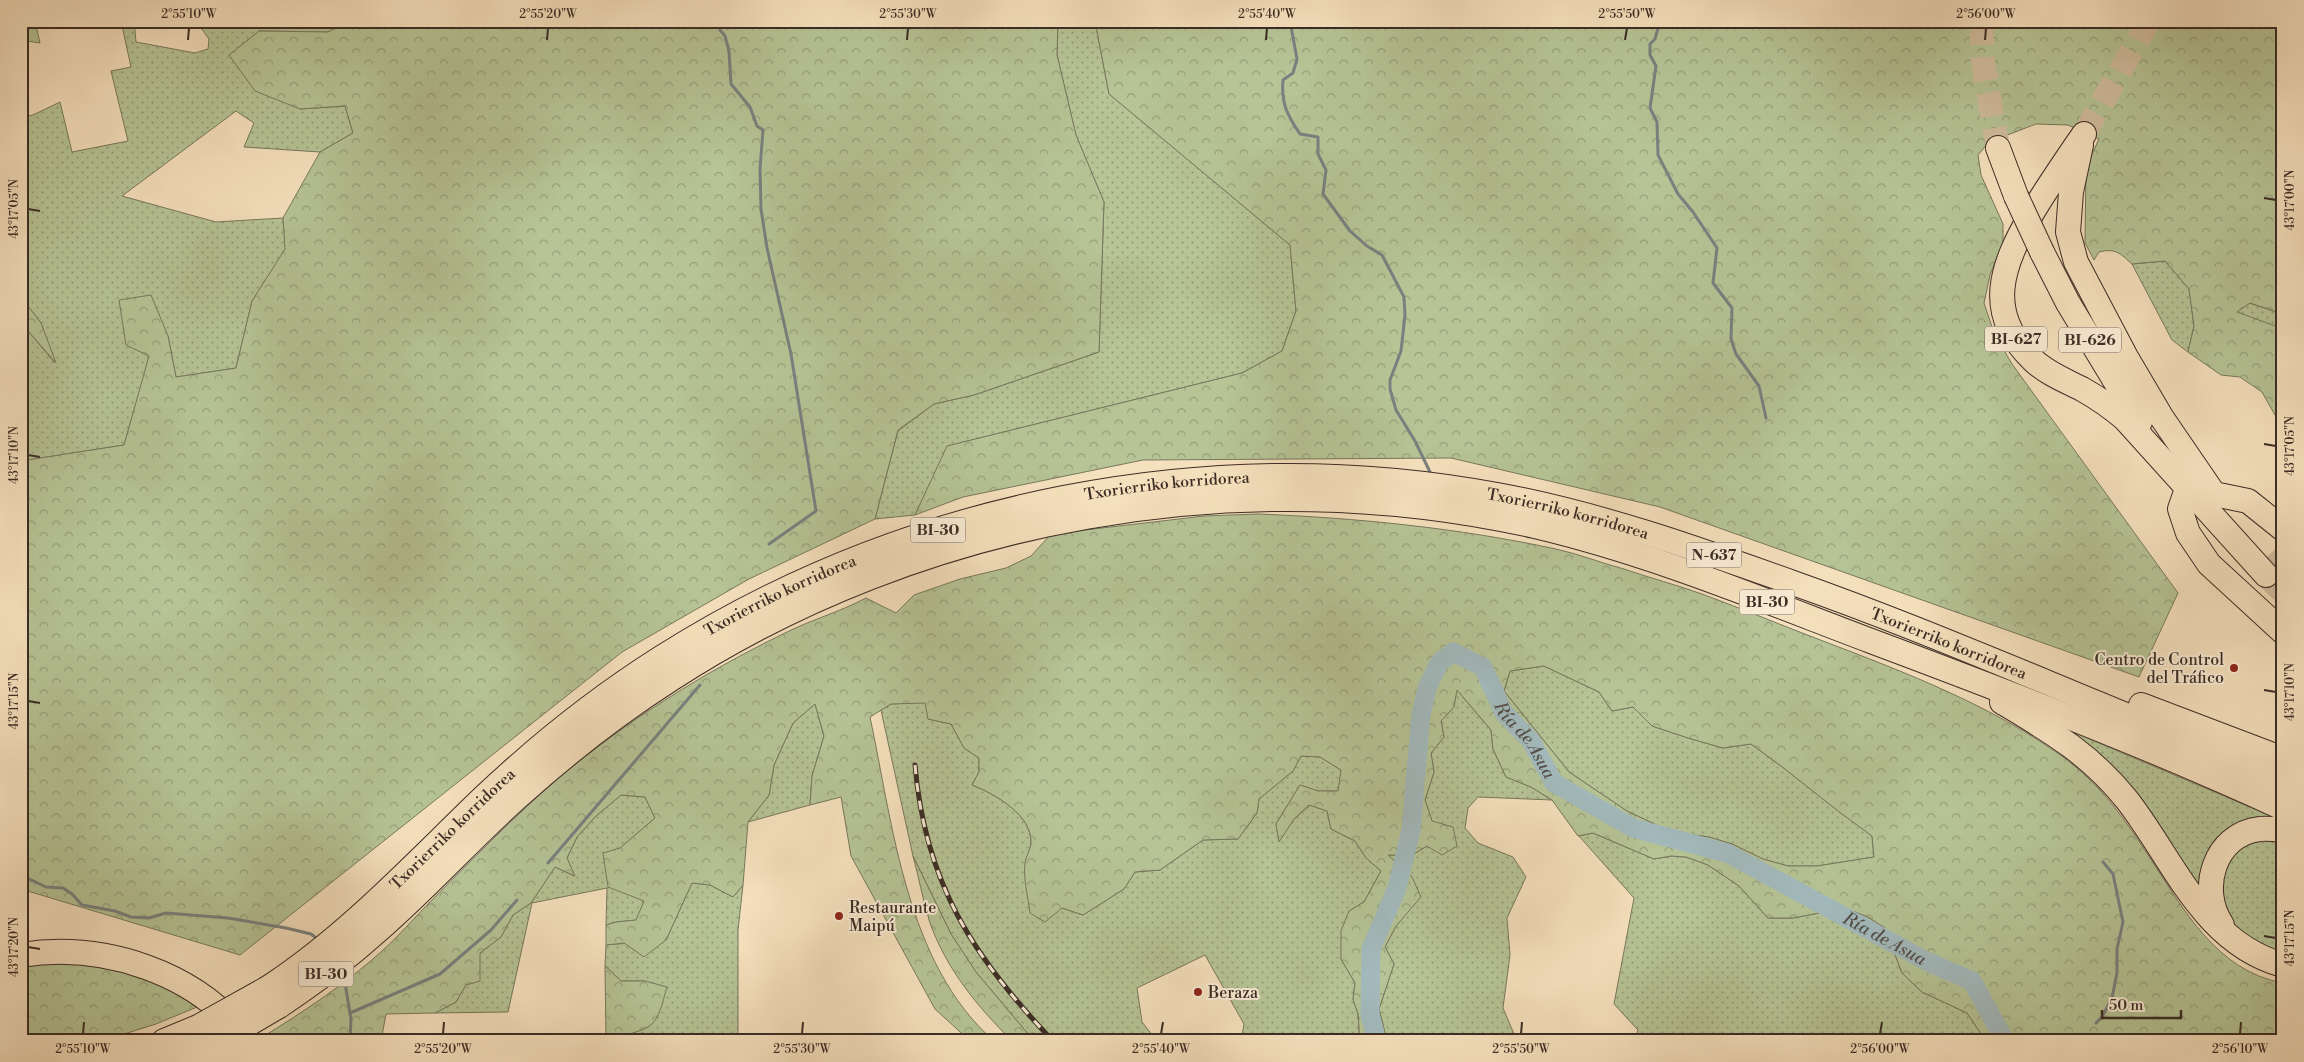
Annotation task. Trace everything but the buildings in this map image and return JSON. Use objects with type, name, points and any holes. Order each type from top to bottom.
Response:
[{"type":"highway","name":"BI-627","points":[[2187,488],[2125,419],[2108,404],[2034,361],[2018,343],[2006,322],[2001,297],[2004,269],[2022,231],[2049,184],[2084,134],[2071,192],[2068,232],[2076,262],[2126,357],[2162,418],[2214,494]]},
{"type":"highway","name":"BI-626","points":[[1998,148],[2016,196],[2042,252],[2073,311],[2142,425],[2187,488],[2268,564],[2214,494],[2142,425]]},
{"type":"highway","name":"Txorierriko korridorea","points":[[219,1041],[279,1006],[325,975],[370,938],[411,884],[488,792],[592,706],[657,660],[750,607],[798,584],[892,545],[953,525],[1072,496],[1176,481],[1244,477],[1322,476],[1411,483],[1495,495],[1574,512],[1695,548],[1853,604],[1949,642],[2283,783]]},
{"type":"highway","points":[[2187,488],[2180,509],[2196,548],[2209,564],[2283,632]]},
{"type":"highway","points":[[2214,494],[2248,501],[2283,529]]},
{"type":"highway","name":"Txorierriko korridorea","points":[[164,1041],[198,1026],[268,988],[300,967],[348,927],[411,884],[577,746],[670,680],[709,656],[807,604],[900,566],[1010,533],[1103,514],[1205,502],[1322,499],[1408,506],[1491,517],[1569,534],[1663,563],[2062,713],[2283,808]]},
{"type":"highway","points":[[1949,642],[2034,664],[2283,759]]},
{"type":"highway","points":[[1964,676],[1984,692],[2076,748],[2127,800],[2195,902],[2212,920],[2256,955],[2283,965]]},
{"type":"highway","points":[[2230,936],[2218,918],[2211,899],[2210,886],[2216,862],[2230,843],[2247,832],[2258,829],[2283,830]]},
{"type":"highway","points":[[21,955],[54,951],[86,953],[115,958],[148,968],[186,986],[230,1019],[248,1041]]},
{"type":"green space","points":[[23,21],[35,21],[40,43],[21,40]]},
{"type":"green space","points":[[121,21],[134,21],[136,42],[195,53],[208,49],[209,39],[196,21],[347,21],[328,32],[259,31],[300,109],[345,106],[353,133],[320,152],[244,147],[254,123],[236,111],[122,196],[216,222],[283,218],[286,249],[252,301],[236,368],[176,377],[168,336],[150,355],[124,445],[21,461],[21,332],[29,332],[54,362],[41,323],[21,297],[21,117],[33,115],[60,102],[72,152],[128,141],[111,71],[131,67]]},
{"type":"green space","points":[[347,21],[1058,21],[1057,55],[1076,135],[1104,202],[1099,352],[974,395],[934,404],[898,430],[875,519],[749,579],[622,652],[240,955],[21,889],[21,461],[124,445],[149,356],[126,345],[119,300],[151,295],[168,336],[176,377],[236,368],[252,301],[285,249],[283,218],[320,152],[353,133],[345,106],[300,109],[255,91],[229,55],[259,31],[328,32]]},
{"type":"green space","points":[[1058,21],[1095,21],[1109,94],[1290,245],[1296,311],[1282,351],[1242,373],[948,446],[915,515],[875,519],[898,431],[934,404],[974,395],[1099,352],[1104,202],[1076,136],[1057,55]]},
{"type":"green space","points":[[1095,21],[2283,21],[2283,314],[2250,303],[2237,312],[2281,328],[2279,345],[2283,355],[2283,429],[2262,392],[2240,377],[2221,375],[2188,352],[2194,326],[2189,289],[2165,261],[2132,264],[2121,254],[2113,251],[2099,252],[2094,260],[2085,243],[2086,167],[2099,139],[2068,125],[2036,124],[1989,142],[1978,155],[1981,175],[2003,224],[2003,242],[1990,275],[1984,303],[1994,333],[2012,364],[2178,593],[2139,677],[1660,507],[1451,458],[1143,460],[963,497],[915,515],[947,446],[1242,373],[1282,351],[1296,311],[1290,245],[1109,94]]},
{"type":"green space","points":[[2165,261],[2189,289],[2194,326],[2188,352],[2172,340],[2132,264]]},
{"type":"green space","points":[[21,297],[41,323],[56,363],[29,332],[21,332]]},
{"type":"green space","points":[[2249,303],[2283,314],[2283,355],[2279,345],[2237,312]]},
{"type":"green space","points":[[1258,514],[1370,521],[1482,535],[1565,551],[1717,600],[1886,665],[1949,692],[2038,740],[2079,769],[2102,792],[2141,844],[2175,897],[2204,935],[2220,951],[2239,965],[2259,976],[2283,983],[2283,1041],[1986,1041],[1967,1013],[1922,992],[1902,973],[1885,928],[1868,917],[1845,908],[1793,918],[1768,918],[1739,886],[1708,865],[1686,857],[1671,856],[1654,859],[1593,833],[1578,836],[1552,800],[1531,787],[1506,777],[1493,749],[1491,730],[1457,690],[1454,707],[1441,721],[1444,737],[1431,753],[1434,772],[1425,800],[1432,821],[1453,827],[1457,846],[1442,855],[1427,846],[1412,855],[1388,855],[1412,877],[1421,897],[1396,926],[1385,947],[1394,964],[1379,1009],[1387,1041],[1360,1041],[1358,1014],[1353,999],[1355,983],[1341,959],[1341,931],[1349,911],[1364,902],[1381,871],[1366,858],[1355,841],[1331,829],[1327,811],[1309,805],[1294,819],[1279,842],[1276,824],[1300,785],[1318,791],[1338,791],[1341,770],[1320,757],[1301,756],[1293,771],[1259,799],[1257,813],[1238,839],[1203,840],[1160,870],[1135,872],[1124,889],[1083,915],[1062,908],[1045,922],[1030,913],[1025,869],[1031,844],[1026,824],[1011,807],[972,785],[979,772],[979,758],[964,748],[951,724],[928,719],[925,703],[891,704],[870,717],[896,847],[922,933],[941,973],[964,1009],[994,1041],[970,1041],[935,1009],[851,856],[841,797],[810,805],[812,776],[824,736],[815,704],[793,723],[774,765],[769,795],[748,822],[743,885],[733,897],[710,885],[692,883],[666,940],[644,957],[624,943],[606,945],[606,925],[636,920],[644,901],[608,887],[603,853],[620,848],[655,818],[645,797],[621,795],[596,816],[577,837],[567,858],[575,876],[555,867],[531,903],[513,915],[501,937],[480,953],[480,981],[466,985],[456,1002],[435,1013],[386,1014],[381,1041],[263,1041],[261,1038],[323,998],[381,952],[510,823],[560,777],[612,736],[695,681],[793,629],[866,598],[896,613],[914,595],[960,579],[1006,568],[1031,556],[1051,534],[1204,516]],"holes":[[[1544,666],[1599,692],[1612,711],[1633,707],[1652,726],[1723,748],[1751,744],[1872,836],[1874,857],[1817,866],[1788,866],[1763,859],[1732,844],[1709,837],[1671,832],[1627,811],[1569,772],[1504,691],[1510,671]]]},
{"type":"green space","points":[[1544,666],[1599,692],[1612,711],[1633,707],[1652,726],[1723,748],[1751,744],[1872,836],[1874,857],[1817,866],[1788,866],[1763,859],[1732,844],[1709,837],[1671,832],[1627,811],[1569,772],[1504,691],[1510,671]]},
{"type":"green space","points":[[1456,689],[1491,730],[1493,749],[1506,777],[1531,787],[1552,800],[1478,797],[1468,808],[1465,828],[1478,843],[1513,857],[1526,877],[1507,918],[1510,955],[1503,1008],[1517,1041],[1387,1041],[1379,1009],[1394,964],[1385,947],[1404,915],[1412,877],[1388,855],[1412,855],[1427,846],[1432,821],[1425,800],[1434,772],[1431,753],[1444,737],[1441,721],[1454,707]]},
{"type":"green space","points":[[926,702],[928,719],[951,724],[964,748],[979,758],[979,772],[972,785],[1001,800],[1019,815],[1025,823],[1030,833],[1031,843],[1025,863],[1062,908],[1083,915],[1124,889],[1135,872],[1160,870],[1203,840],[1238,839],[1257,813],[1259,799],[1293,771],[1301,756],[1320,757],[1341,770],[1339,791],[1318,791],[1300,785],[1276,824],[1279,841],[1294,819],[1310,805],[1327,811],[1331,829],[1355,841],[1366,858],[1381,871],[1364,902],[1349,911],[1341,959],[1355,983],[1353,999],[1358,1014],[1360,1041],[1241,1041],[1244,1024],[1205,955],[1137,988],[1142,1022],[1157,1041],[1034,1041],[976,972],[951,934],[913,856],[881,710],[891,704]]},
{"type":"green space","points":[[815,704],[824,736],[812,776],[810,805],[748,822],[769,795],[774,765],[793,723]]},
{"type":"green space","points":[[2047,721],[2283,821],[2255,822],[2199,890]]},
{"type":"green space","points":[[621,795],[645,797],[655,818],[620,848],[644,901],[637,920],[606,925],[607,888],[532,903],[508,1012],[435,1013],[456,1002],[480,953],[501,937],[513,915],[531,903],[555,867],[574,876],[567,858],[577,837],[596,816]]},
{"type":"green space","points":[[1593,833],[1654,859],[1672,856],[1686,857],[1708,865],[1739,886],[1768,918],[1793,918],[1845,908],[1868,917],[1885,928],[1902,973],[1922,992],[1967,1013],[1986,1041],[1635,1041],[1638,1030],[1614,1004],[1634,898],[1579,836]]},
{"type":"green space","points":[[2283,837],[2283,958],[2245,940],[2219,904],[2223,867],[2244,843]]},
{"type":"green space","points":[[913,856],[951,934],[976,972],[1034,1041],[1012,1041],[975,1001],[954,972],[930,923]]},
{"type":"green space","points":[[692,883],[710,885],[733,897],[743,885],[738,930],[738,1041],[606,1041],[606,1039],[622,1036],[645,981],[621,981],[605,966],[606,945],[666,940]]},
{"type":"green space","points":[[32,961],[115,966],[179,993],[197,1007],[156,1024],[102,1041],[21,1041],[21,963]]},
{"type":"green space","points":[[605,966],[621,981],[645,981],[667,987],[660,1012],[652,1024],[637,1032],[606,1039]]},
{"type":"waterway","points":[[718,21],[729,51],[731,84],[750,107],[757,126],[763,130],[760,169],[761,209],[767,248],[791,354],[816,511],[769,544]]},
{"type":"waterway","points":[[1290,21],[1297,59],[1293,73],[1283,80],[1283,95],[1286,109],[1300,134],[1318,137],[1318,154],[1326,170],[1323,194],[1350,231],[1367,246],[1382,255],[1404,297],[1405,315],[1401,351],[1390,380],[1390,389],[1396,410],[1415,441],[1430,472]]},
{"type":"waterway","points":[[1664,21],[1658,28],[1655,39],[1650,44],[1650,55],[1656,66],[1650,108],[1657,122],[1658,155],[1678,194],[1693,212],[1717,248],[1713,283],[1732,308],[1731,339],[1736,354],[1759,386],[1766,418]]},
{"type":"waterway","name":"Ría de Asua","points":[[1377,1041],[1370,1015],[1371,949],[1397,888],[1411,830],[1421,715],[1427,688],[1439,663],[1453,652],[1483,667],[1504,713],[1531,741],[1554,783],[1633,828],[1727,853],[1926,961],[1972,981],[2005,1041]]},
{"type":"waterway","points":[[548,863],[700,685]]},
{"type":"waterway","points":[[2096,1023],[2102,1017],[2112,998],[2117,973],[2117,949],[2123,922],[2113,874],[2103,862]]},
{"type":"waterway","points":[[21,875],[46,887],[63,888],[72,894],[82,905],[115,911],[131,917],[149,918],[166,913],[228,918],[311,934],[319,940]]},
{"type":"waterway","points":[[350,1013],[440,974],[491,930],[517,900]]},
{"type":"waterway","points":[[341,971],[344,977],[351,1019],[350,1041]]},
{"type":"tunnel","points":[[1981,21],[1983,63],[1998,148]]},
{"type":"tunnel","points":[[2084,134],[2149,21]]},
{"type":"tunnel","points":[[2270,554],[2283,568]]},
{"type":"tunnel","points":[[2266,575],[2283,592]]},
{"type":"railway","points":[[915,765],[921,807],[930,846],[942,882],[958,916],[977,948],[999,979],[1053,1041]]},
{"type":"place","name":"Centro de Control del Tráfico","points":[[2234,668]]},
{"type":"place","name":"Restaurante Maipú","points":[[839,916]]},
{"type":"place","name":"Beraza","points":[[1198,992]]}]
